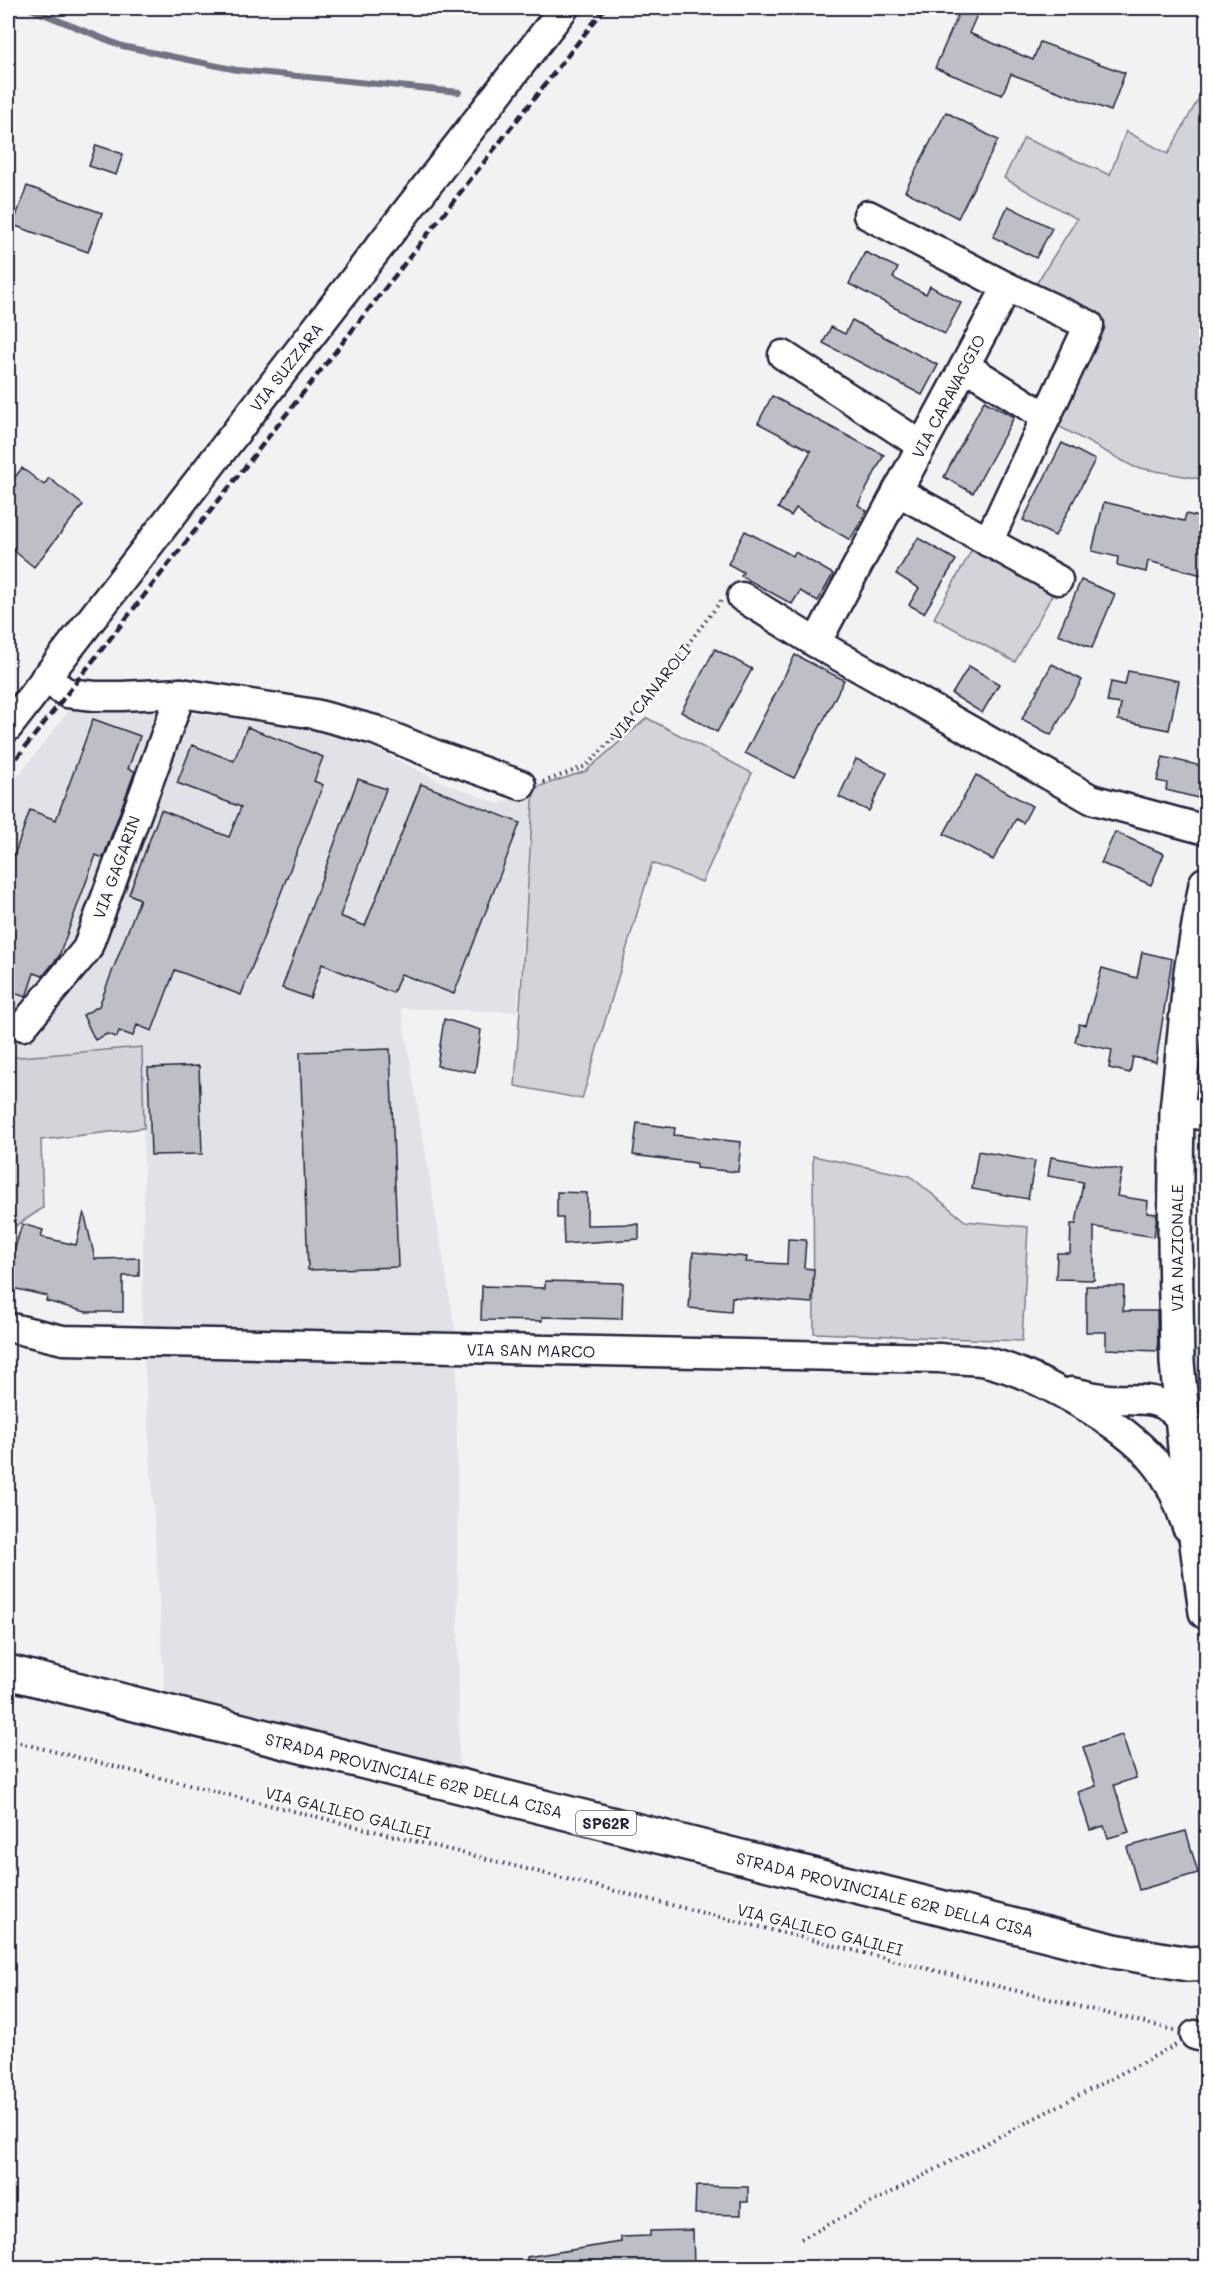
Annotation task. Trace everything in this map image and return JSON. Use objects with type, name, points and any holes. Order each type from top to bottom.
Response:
[{"type":"main road","name":"VIA NAZIONALE","points":[[1206,884],[1191,972],[1192,1113],[1174,1239],[1177,1355],[1183,1426],[1206,1612]]},
{"type":"main road","name":"STRADA PROVINCIALE 62R DELLA CISA","points":[[8,1672],[1114,1951],[1180,1963],[1206,1963]]},
{"type":"street","name":"VIA SUZZARA","points":[[8,727],[564,8]]},
{"type":"street","points":[[868,215],[1007,287],[1089,325],[988,542]]},
{"type":"street","name":"VIA CARAVAGGIO","points":[[816,643],[1007,287]]},
{"type":"street","points":[[783,355],[921,446]]},
{"type":"street","points":[[965,366],[1046,417]]},
{"type":"street","points":[[897,491],[1058,580]]},
{"type":"street","points":[[742,597],[816,643],[1091,799],[1206,830]]},
{"type":"street","points":[[45,678],[67,693],[95,696],[181,693],[315,714],[375,730],[436,755],[521,785]]},
{"type":"street","name":"VIA GAGARIN","points":[[24,1026],[87,948],[181,693]]},
{"type":"street","name":"VIA SAN MARCO","points":[[8,1327],[63,1340],[940,1358],[986,1362],[1052,1388],[1123,1433],[1154,1461],[1169,1482],[1198,1550]]},
{"type":"street","name":"VIA SAN MARCO","points":[[1124,1400],[1153,1388],[1177,1355]]},
{"type":"street","name":"VIA SAN MARCO","points":[[1052,1388],[1106,1399],[1143,1398],[1158,1401],[1169,1408],[1183,1426],[1176,1438],[1150,1443],[1139,1441],[1123,1433]]},
{"type":"path","name":"VIA CANAROLI","points":[[521,785],[556,779],[586,766],[628,722],[718,601],[729,597],[742,597]]},
{"type":"path","name":"VIA GALILEO GALILEI","points":[[8,1740],[1201,2037]]},
{"type":"path","name":"VIA GALILEO GALILEI","points":[[801,2240],[1201,2037]]},
{"type":"shaded area","points":[[1206,85],[1206,480],[1134,467],[1049,421],[1095,321],[1031,292],[1077,219],[1004,178],[1024,138],[1110,175],[1126,131],[1168,154]]},
{"type":"shaded area","points":[[974,546],[1055,590],[1015,662],[934,618]]},
{"type":"shaded area","points":[[71,708],[186,713],[313,727],[366,744],[439,781],[499,804],[534,788],[517,1012],[401,1008],[456,1335],[459,1766],[165,1694],[142,1324],[144,1175],[142,1047],[8,1058],[8,789]]},
{"type":"shaded area","points":[[647,718],[752,773],[702,882],[652,863],[582,1099],[515,1086],[534,788],[586,771]]},
{"type":"shaded area","points":[[142,1047],[144,1128],[41,1140],[43,1208],[8,1231],[8,1058]]},
{"type":"shaded area","points":[[813,1156],[910,1176],[965,1221],[1028,1227],[1022,1341],[814,1333]]},
{"type":"shaded area","points":[[1206,1347],[1206,1525],[1180,1355]]},
{"type":"building","points":[[961,8],[980,8],[969,33],[1033,60],[1040,42],[1125,73],[1111,111],[1011,74],[1002,95],[935,68]]},
{"type":"building","points":[[946,112],[998,140],[958,218],[905,191]]},
{"type":"building","points":[[96,145],[123,154],[116,175],[89,166]]},
{"type":"building","points":[[27,186],[102,213],[88,252],[13,225]]},
{"type":"building","points":[[1008,206],[1052,228],[1036,258],[993,237]]},
{"type":"building","points":[[865,252],[898,268],[893,278],[926,294],[930,286],[961,303],[945,334],[849,284]]},
{"type":"building","points":[[852,320],[938,365],[922,395],[823,343],[831,327],[845,334]]},
{"type":"building","points":[[772,396],[884,455],[858,505],[867,511],[850,540],[796,508],[791,516],[778,508],[811,451],[758,423]]},
{"type":"building","points":[[984,401],[1014,417],[973,493],[944,477]]},
{"type":"building","points":[[1062,443],[1095,460],[1055,536],[1023,520]]},
{"type":"building","points":[[22,468],[44,485],[49,478],[83,505],[34,567],[8,546],[8,486]]},
{"type":"building","points":[[1104,502],[1184,521],[1186,514],[1206,519],[1206,576],[1148,561],[1146,572],[1117,565],[1118,557],[1092,551]]},
{"type":"building","points":[[745,531],[793,556],[795,552],[833,574],[818,601],[800,591],[792,604],[741,576],[743,572],[728,564]]},
{"type":"building","points":[[918,538],[956,560],[924,613],[909,605],[919,588],[896,574]]},
{"type":"building","points":[[1081,580],[1115,594],[1092,648],[1058,634]]},
{"type":"building","points":[[715,649],[752,669],[717,732],[681,712]]},
{"type":"building","points":[[795,655],[844,680],[794,778],[745,753]]},
{"type":"building","points":[[1052,664],[1082,680],[1051,735],[1022,719]]},
{"type":"building","points":[[969,666],[999,684],[982,713],[952,694]]},
{"type":"building","points":[[1128,671],[1179,681],[1169,730],[1118,720],[1121,704],[1107,702],[1111,682],[1125,685]]},
{"type":"building","points":[[93,719],[140,736],[128,769],[135,771],[103,858],[96,855],[59,956],[43,976],[34,973],[26,997],[8,991],[8,873],[30,810],[56,820]]},
{"type":"building","points":[[247,727],[323,757],[314,781],[323,785],[241,995],[175,970],[152,1031],[137,1025],[133,1036],[119,1031],[117,1037],[107,1034],[95,1040],[83,1015],[99,1006],[140,899],[129,894],[161,810],[229,837],[241,807],[177,783],[192,745],[234,761]]},
{"type":"building","points":[[1163,757],[1206,767],[1206,800],[1166,790],[1167,783],[1157,781]]},
{"type":"building","points":[[856,759],[887,773],[869,811],[839,797]]},
{"type":"building","points":[[976,775],[1032,806],[1023,823],[1016,819],[993,860],[944,834]]},
{"type":"building","points":[[358,779],[386,789],[340,916],[365,926],[421,784],[520,823],[454,994],[401,974],[393,993],[322,964],[310,998],[282,988]]},
{"type":"building","points":[[1115,832],[1164,854],[1151,885],[1101,863]]},
{"type":"building","points":[[1142,952],[1172,959],[1156,1062],[1133,1057],[1130,1073],[1109,1068],[1112,1050],[1075,1042],[1079,1024],[1086,1025],[1102,968],[1137,978]]},
{"type":"building","points":[[444,1019],[481,1030],[475,1072],[437,1066]]},
{"type":"building","points":[[390,1049],[398,1267],[308,1270],[300,1052]]},
{"type":"building","points":[[199,1066],[202,1154],[151,1155],[148,1068]]},
{"type":"building","points":[[637,1123],[675,1128],[674,1135],[741,1142],[738,1172],[696,1168],[696,1163],[633,1155]]},
{"type":"building","points":[[978,1151],[1035,1161],[1028,1199],[972,1189]]},
{"type":"building","points":[[1051,1157],[1122,1170],[1117,1196],[1148,1201],[1147,1213],[1157,1214],[1154,1237],[1094,1227],[1094,1280],[1056,1279],[1057,1253],[1070,1253],[1071,1224],[1076,1224],[1083,1182],[1048,1176]]},
{"type":"building","points":[[557,1192],[587,1193],[587,1225],[639,1224],[639,1239],[564,1244],[563,1218],[557,1218]]},
{"type":"building","points":[[84,1212],[95,1259],[139,1258],[139,1276],[123,1276],[123,1312],[86,1312],[46,1301],[47,1296],[8,1287],[8,1272],[22,1224],[43,1230],[41,1237],[76,1245]]},
{"type":"building","points":[[788,1239],[806,1240],[804,1268],[814,1269],[812,1303],[732,1297],[731,1312],[689,1308],[693,1252],[747,1257],[746,1262],[787,1264]]},
{"type":"building","points":[[545,1281],[623,1283],[622,1319],[542,1317],[542,1321],[481,1320],[482,1286],[545,1288]]},
{"type":"building","points":[[1086,1286],[1124,1286],[1123,1311],[1157,1311],[1158,1351],[1106,1349],[1106,1332],[1086,1332]]},
{"type":"building","points":[[1122,1735],[1136,1778],[1114,1785],[1129,1832],[1108,1838],[1104,1826],[1090,1830],[1078,1792],[1096,1786],[1083,1747]]},
{"type":"building","points":[[1186,1831],[1198,1873],[1139,1890],[1127,1847]]},
{"type":"building","points":[[696,2186],[748,2187],[748,2202],[741,2202],[741,2215],[695,2214]]},
{"type":"building","points":[[693,2230],[694,2267],[528,2268],[527,2257],[621,2242],[621,2237],[650,2236],[650,2231]]},
{"type":"waterway","points":[[28,8],[122,46],[237,70],[459,92]]},
{"type":"railway","points":[[8,769],[605,8]]}]
